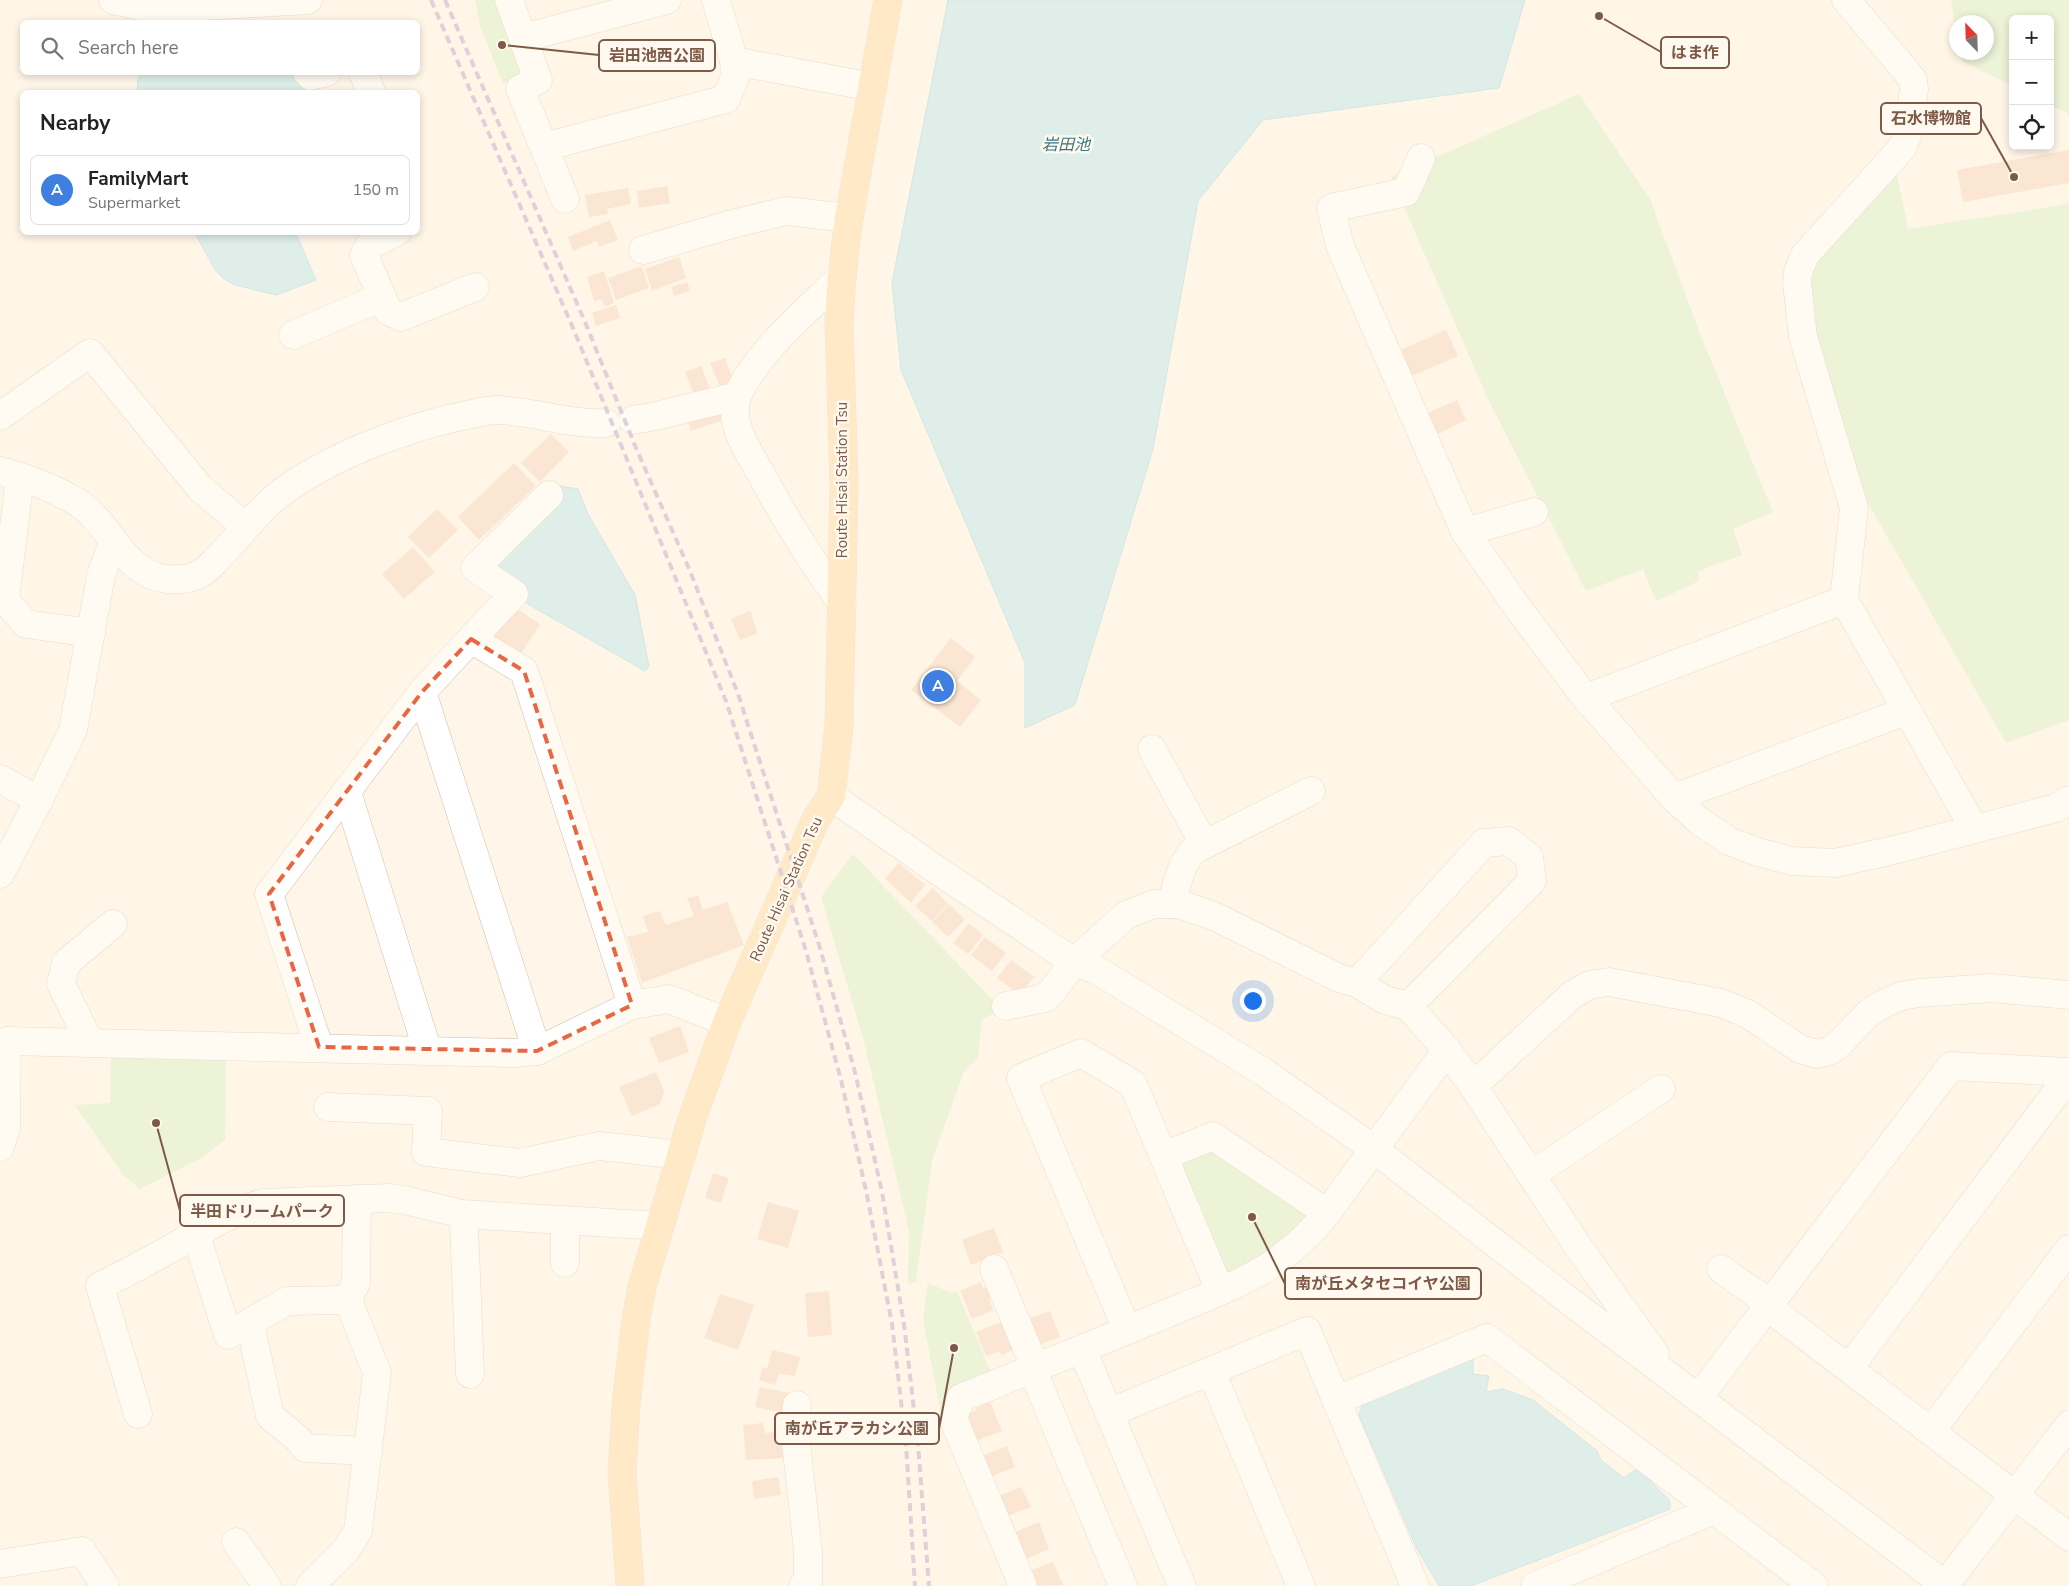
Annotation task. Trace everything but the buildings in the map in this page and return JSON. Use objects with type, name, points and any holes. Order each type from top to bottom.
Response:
[{"type":"main road","name":"Route Hisai Station Tsu","points":[[630,1586],[622,1473],[626,1404],[642,1287],[692,1119],[727,1022],[816,818],[831,796],[839,726],[842,603],[844,484],[839,323],[842,276],[849,218],[888,0]]},
{"type":"street","points":[[114,0],[154,9],[213,3],[248,14],[308,0]]},
{"type":"street","points":[[509,0],[538,80],[520,89],[565,199]]},
{"type":"street","points":[[523,38],[667,0]]},
{"type":"street","points":[[544,146],[726,99],[736,75],[734,61],[716,0]]},
{"type":"street","points":[[1846,0],[1913,80],[1914,89],[1908,134],[1902,148],[1805,255],[1798,272],[1797,282],[1803,337],[1854,508],[1844,600],[1974,828]]},
{"type":"street","points":[[734,61],[872,86]]},
{"type":"street","points":[[364,75],[370,90]]},
{"type":"street","points":[[1422,158],[1406,192],[1331,208],[1340,246],[1465,532],[1520,611],[1586,698],[1674,798],[1699,821],[1729,841],[1758,852],[1792,861],[1834,863],[1864,858],[2056,808],[2069,800]]},
{"type":"street","points":[[643,250],[736,223],[786,211],[849,218]]},
{"type":"street","points":[[390,235],[370,244],[364,255],[388,311],[401,317],[475,287]]},
{"type":"street","points":[[842,276],[769,348],[742,385],[737,396],[735,409],[737,424],[746,448],[815,566],[842,603]]},
{"type":"street","points":[[293,335],[382,296]]},
{"type":"street","points":[[0,416],[90,353],[200,488],[246,527]]},
{"type":"street","points":[[633,420],[737,396]]},
{"type":"street","points":[[91,633],[26,624],[8,619],[5,600],[10,474],[53,488],[81,505],[99,522],[113,543],[141,570],[167,579],[188,578],[202,573],[264,508],[287,488],[310,474],[357,451],[420,426],[494,410],[520,411],[572,421],[606,423]]},
{"type":"street","points":[[319,1047],[270,894],[422,692],[514,594],[475,568],[549,495]]},
{"type":"street","points":[[1465,532],[1534,512]]},
{"type":"street","points":[[0,874],[73,730],[101,575],[113,543]]},
{"type":"street","points":[[1586,698],[1844,600]]},
{"type":"street","points":[[471,639],[524,671],[632,1005]]},
{"type":"street","points":[[422,692],[537,1050]]},
{"type":"street","points":[[1674,798],[1906,711]]},
{"type":"street","points":[[1152,749],[1204,844]]},
{"type":"street","points":[[0,780],[39,800]]},
{"type":"street","points":[[347,792],[427,1049]]},
{"type":"street","points":[[1171,904],[1187,857],[1204,844],[1311,792]]},
{"type":"street","points":[[831,796],[1074,962],[1095,969],[1262,1071],[1374,1149],[1567,1299],[1671,1376],[1945,1586],[2069,1425]]},
{"type":"street","points":[[1358,983],[1484,843],[1509,841],[1529,857],[1532,881],[1408,1006]]},
{"type":"street","points":[[1006,1006],[1045,998],[1074,962],[1126,915],[1154,904],[1179,904],[1216,916],[1342,979],[1358,983],[1385,1000],[1408,1006],[1448,1050],[1579,1248],[1671,1376]]},
{"type":"street","points":[[90,1043],[60,984],[66,963],[113,924]]},
{"type":"street","points":[[1473,1086],[1572,995],[1589,985],[1599,982],[1622,984],[1721,1003],[1748,1014],[1800,1049],[1817,1054],[1829,1051],[1838,1045],[1869,1013],[1901,996],[1991,988],[2069,995]]},
{"type":"street","points":[[0,1147],[6,1128],[3,1042],[427,1049],[514,1053],[537,1050],[632,1005],[669,999],[727,1022]]},
{"type":"street","points":[[1023,1586],[953,1418],[961,1398],[1254,1277],[1278,1262],[1308,1237],[1327,1214],[1448,1050]]},
{"type":"street","points":[[1127,1330],[1021,1078],[1081,1053],[1133,1084],[1220,1291]]},
{"type":"street","points":[[1698,1398],[1951,1066],[2069,1074]]},
{"type":"street","points":[[1849,1368],[2069,1074]]},
{"type":"street","points":[[1531,1174],[1661,1089]]},
{"type":"street","points":[[328,1107],[428,1110],[426,1152],[520,1163],[599,1146],[682,1155]]},
{"type":"street","points":[[1164,1156],[1213,1136],[1327,1214]]},
{"type":"street","points":[[138,1414],[100,1286],[148,1262],[226,1216],[263,1203],[357,1199],[404,1200],[462,1214],[660,1226]]},
{"type":"street","points":[[310,1586],[347,1549],[358,1531],[368,1451],[377,1373],[348,1300],[356,1282],[357,1199]]},
{"type":"street","points":[[462,1214],[470,1374]]},
{"type":"street","points":[[565,1221],[565,1263]]},
{"type":"street","points":[[196,1235],[228,1335],[287,1301],[348,1300]]},
{"type":"street","points":[[1567,1299],[1579,1286],[1584,1277],[1584,1266],[1579,1248]]},
{"type":"street","points":[[1931,1431],[2069,1249]]},
{"type":"street","points":[[994,1269],[1123,1586]]},
{"type":"street","points":[[1721,1269],[1762,1298],[1768,1306],[2069,1537]]},
{"type":"street","points":[[250,1323],[270,1416],[298,1439],[305,1448],[368,1451]]},
{"type":"street","points":[[1109,1413],[1307,1330],[1415,1586]]},
{"type":"street","points":[[1337,1400],[1487,1338],[1714,1510],[1809,1585]]},
{"type":"street","points":[[1082,1349],[1182,1586]]},
{"type":"street","points":[[1211,1371],[1301,1586]]},
{"type":"street","points":[[797,1405],[795,1433],[808,1551],[808,1581],[803,1586]]},
{"type":"street","points":[[1535,1586],[1714,1510]]},
{"type":"street","points":[[236,1542],[267,1586]]},
{"type":"street","points":[[0,1564],[82,1551],[105,1586]]},
{"type":"highlighted area","points":[[471,639],[524,671],[632,1005],[537,1051],[319,1047],[269,894],[422,692]]},
{"type":"green space","points":[[475,0],[500,0],[524,65],[521,76],[503,84],[480,25]]},
{"type":"green space","points":[[1951,0],[2069,0],[2069,114],[2054,107],[2054,15],[2009,15],[2009,84],[1962,60],[1994,60],[1994,15],[1953,15]]},
{"type":"green space","points":[[1579,94],[1650,199],[1701,336],[1773,512],[1733,529],[1742,555],[1698,571],[1699,581],[1656,601],[1643,569],[1586,591],[1489,401],[1391,177]]},
{"type":"green space","points":[[1896,170],[1908,229],[2069,204],[2069,720],[2006,743],[1857,484],[1814,338],[1809,269]]},
{"type":"green space","points":[[853,854],[1002,1010],[982,1019],[978,1058],[964,1071],[932,1161],[916,1282],[908,1284],[909,1231],[863,1038],[821,897]]},
{"type":"green space","points":[[111,1051],[226,1055],[225,1140],[201,1158],[140,1189],[123,1175],[75,1105],[110,1103]]},
{"type":"green space","points":[[1205,1150],[1219,1152],[1305,1210],[1306,1225],[1235,1275],[1220,1269],[1180,1171],[1185,1158]]},
{"type":"green space","points":[[928,1283],[952,1293],[957,1291],[992,1375],[942,1418],[923,1320]]},
{"type":"water","name":"岩田池","points":[[948,0],[1525,0],[1499,88],[1263,120],[1198,201],[1153,449],[1075,705],[1025,728],[1025,663],[901,370],[892,283]]},
{"type":"water","points":[[141,75],[292,75],[308,90],[137,90],[138,79]]},
{"type":"water","points":[[196,235],[297,235],[316,280],[276,295],[235,285],[224,279],[215,270]]},
{"type":"water","points":[[554,485],[578,489],[588,514],[635,595],[649,666],[645,671],[519,599],[488,565]]},
{"type":"water","points":[[1473,1358],[1473,1374],[1489,1376],[1486,1392],[1503,1389],[1533,1400],[1597,1451],[1601,1460],[1624,1478],[1638,1468],[1670,1501],[1670,1509],[1471,1586],[1439,1586],[1417,1549],[1359,1415],[1363,1403]]},
{"type":"railway","points":[[431,0],[573,328],[726,701],[806,951],[841,1080],[867,1195],[892,1324],[906,1444],[915,1586]]},
{"type":"railway","points":[[445,0],[585,322],[636,448],[690,571],[738,694],[820,948],[855,1072],[882,1192],[904,1324],[918,1444],[929,1586]]},
{"type":"place","name":"はま作","points":[[1599,16]]},
{"type":"place","name":"岩田池西公園","points":[[502,45]]},
{"type":"place","name":"石水博物館","points":[[2014,177]]},
{"type":"place","name":"FamilyMart","points":[[938,686]]},
{"type":"place","name":"半田ドリームパーク","points":[[156,1123]]},
{"type":"place","name":"南が丘メタセコイヤ公園","points":[[1252,1217]]},
{"type":"place","name":"南が丘アラカシ公園","points":[[954,1348]]}]
